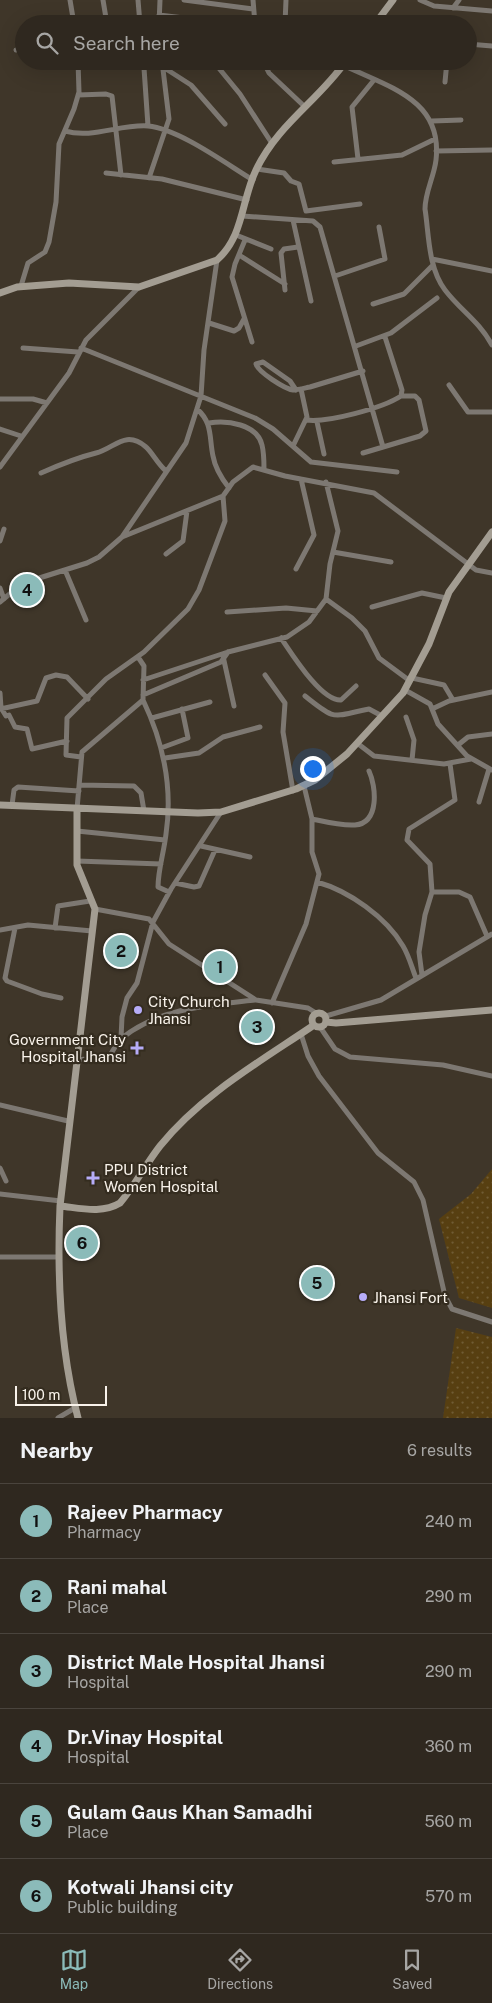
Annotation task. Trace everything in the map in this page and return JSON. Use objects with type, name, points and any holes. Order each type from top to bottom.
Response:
[{"type":"street","points":[[70,0],[72,15]]},
{"type":"street","points":[[103,0],[106,15]]},
{"type":"street","points":[[138,0],[139,15]]},
{"type":"street","points":[[159,15],[160,0]]},
{"type":"street","points":[[184,0],[253,9]]},
{"type":"street","points":[[253,0],[254,15]]},
{"type":"street","points":[[285,15],[286,0]]},
{"type":"street","points":[[382,15],[393,0]]},
{"type":"street","points":[[420,0],[434,6],[492,11]]},
{"type":"street","points":[[453,8],[459,0]]},
{"type":"street","points":[[477,45],[492,46]]},
{"type":"street","points":[[22,286],[28,263],[45,252],[49,242],[56,202],[58,154],[78,96],[78,70]]},
{"type":"street","points":[[144,70],[148,126]]},
{"type":"street","points":[[149,178],[167,130],[169,115],[164,70]]},
{"type":"street","points":[[171,70],[191,85],[225,124]]},
{"type":"street","points":[[221,70],[240,94],[271,142]]},
{"type":"street","points":[[268,70],[304,106]]},
{"type":"street","points":[[0,293],[22,286],[69,283],[138,287],[218,260],[226,252],[236,235],[257,169],[271,142],[337,70]]},
{"type":"street","points":[[356,70],[412,99],[432,121],[436,151],[434,168],[425,200],[433,262],[444,290],[478,322],[492,345]]},
{"type":"street","points":[[445,82],[446,70]]},
{"type":"street","points":[[358,159],[351,110],[374,80]]},
{"type":"street","points":[[78,96],[112,96],[121,175]]},
{"type":"street","points":[[432,121],[461,120]]},
{"type":"street","points":[[65,131],[79,135],[148,126],[167,130],[253,180]]},
{"type":"street","points":[[334,162],[402,155],[435,139]]},
{"type":"street","points":[[436,151],[492,150]]},
{"type":"street","points":[[257,169],[284,173],[291,181],[299,184],[306,211],[360,204]]},
{"type":"street","points":[[106,173],[149,178],[247,200]]},
{"type":"street","points":[[242,216],[318,223],[356,346],[383,447]]},
{"type":"street","points":[[293,220],[311,301]]},
{"type":"street","points":[[335,276],[385,259],[379,228]]},
{"type":"street","points":[[236,235],[271,249]]},
{"type":"street","points":[[245,240],[232,277],[252,342]]},
{"type":"street","points":[[239,255],[285,287],[281,253],[284,249],[298,247]]},
{"type":"street","points":[[0,588],[2,600],[33,580],[99,557],[122,537],[165,470],[186,443],[200,396],[204,350],[218,260]]},
{"type":"street","points":[[433,262],[492,271]]},
{"type":"street","points":[[373,304],[404,294],[433,262]]},
{"type":"street","points":[[0,467],[69,373],[86,340],[138,287]]},
{"type":"street","points":[[356,346],[384,337],[437,298]]},
{"type":"street","points":[[209,323],[234,331],[239,328],[244,319]]},
{"type":"street","points":[[384,337],[402,390],[401,396]]},
{"type":"street","points":[[23,348],[80,350],[200,396],[262,421],[311,462],[397,472]]},
{"type":"street","points":[[293,446],[306,420],[298,389],[263,362],[256,364],[260,372],[288,388],[298,389],[363,371]]},
{"type":"street","points":[[449,384],[468,412],[492,412]]},
{"type":"street","points":[[306,420],[317,422],[373,407],[401,396],[415,396],[419,400],[426,431],[420,436],[362,453]]},
{"type":"street","points":[[0,399],[33,399],[46,403]]},
{"type":"street","points":[[197,410],[209,423],[213,457],[222,480],[229,488]]},
{"type":"street","points":[[209,423],[222,421],[241,426],[256,433],[262,444],[264,469]]},
{"type":"street","points":[[317,422],[324,454]]},
{"type":"street","points":[[0,429],[21,436]]},
{"type":"street","points":[[41,473],[76,457],[101,452],[113,443],[126,440],[145,446],[153,458],[165,470]]},
{"type":"street","points":[[122,537],[223,496],[233,482],[253,467],[301,479],[326,482],[374,493],[479,572],[492,573]]},
{"type":"street","points":[[296,569],[314,535],[301,479]]},
{"type":"street","points":[[143,680],[281,638],[298,630],[317,612],[326,599],[338,531],[326,482]]},
{"type":"street","points":[[81,757],[66,756],[67,718],[110,676],[138,657],[183,615],[199,590],[225,521],[223,496]]},
{"type":"street","points":[[166,554],[183,541],[188,511]]},
{"type":"street","points":[[0,541],[4,529]]},
{"type":"street","points":[[0,805],[168,812],[222,812],[304,786],[347,754],[405,690],[429,644],[453,584],[492,532]]},
{"type":"street","points":[[333,552],[391,562]]},
{"type":"street","points":[[65,570],[86,620]]},
{"type":"street","points":[[372,607],[422,593],[446,598]]},
{"type":"street","points":[[326,599],[346,613],[365,631],[379,658],[411,680],[444,685],[453,700]]},
{"type":"street","points":[[227,612],[286,608],[317,612]]},
{"type":"street","points":[[281,638],[311,679],[334,700],[340,700],[356,686]]},
{"type":"street","points":[[78,1418],[65,1346],[58,1257],[60,1204],[68,1121],[95,909],[90,901],[77,861],[76,831],[81,757],[84,749],[143,698],[225,655]]},
{"type":"street","points":[[225,655],[234,706]]},
{"type":"street","points":[[138,657],[144,666],[143,698],[152,718],[165,758],[168,812],[158,888],[169,892]]},
{"type":"street","points":[[1,708],[37,701],[46,678],[51,675],[67,677],[88,699]]},
{"type":"street","points":[[265,676],[285,703],[283,732],[293,790]]},
{"type":"street","points":[[405,690],[426,701],[432,709],[438,724],[471,759],[491,770],[479,802]]},
{"type":"street","points":[[432,709],[453,700],[492,692]]},
{"type":"street","points":[[0,693],[1,708],[6,716],[9,715],[15,727],[28,729],[32,749],[67,742]]},
{"type":"street","points":[[305,696],[328,714],[342,716],[369,709],[382,716]]},
{"type":"street","points":[[152,718],[210,702]]},
{"type":"street","points":[[162,748],[188,738],[182,709]]},
{"type":"street","points":[[406,717],[414,740],[412,760]]},
{"type":"street","points":[[165,758],[199,753],[220,739],[260,727]]},
{"type":"street","points":[[458,745],[468,737],[492,734]]},
{"type":"street","points":[[357,743],[374,756],[450,764],[471,759]]},
{"type":"street","points":[[422,975],[419,952],[425,915],[432,892],[430,864],[407,840],[409,829],[455,800],[450,764]]},
{"type":"street","points":[[312,819],[353,826],[364,821],[371,812],[374,800],[375,785],[369,771]]},
{"type":"street","points":[[12,805],[14,790],[18,787],[79,788],[134,786],[141,793],[144,811]]},
{"type":"street","points":[[272,1003],[306,924],[317,882],[318,869],[311,846],[312,819],[304,786]]},
{"type":"street","points":[[76,1060],[109,1057],[121,1038],[125,1008],[137,983],[154,922],[169,892],[222,812]]},
{"type":"street","points":[[76,831],[165,840]]},
{"type":"street","points":[[201,846],[250,857]]},
{"type":"street","points":[[175,883],[194,887],[199,886],[214,850]]},
{"type":"street","points":[[77,861],[161,864]]},
{"type":"street","points":[[317,882],[348,894],[388,926],[406,950],[416,978]]},
{"type":"street","points":[[0,1194],[101,1209],[111,1209],[120,1203],[160,1146],[176,1128],[237,1076],[301,1034],[317,1026],[335,1012],[371,1005],[490,935],[470,897],[459,892],[432,892]]},
{"type":"street","points":[[55,928],[58,906],[90,901]]},
{"type":"street","points":[[95,909],[154,922],[169,944],[256,1000]]},
{"type":"street","points":[[0,930],[28,925],[92,931]]},
{"type":"street","points":[[15,928],[5,978],[7,981],[42,994],[61,998]]},
{"type":"street","points":[[121,1038],[149,1022],[176,1012],[256,1000],[308,1008],[316,1013],[321,1013],[326,1019],[345,1022],[492,1010]]},
{"type":"street","points":[[316,1013],[312,1018],[317,1026],[335,1049],[350,1057],[443,1065],[492,1076]]},
{"type":"street","points":[[301,1034],[308,1056],[319,1076],[342,1107],[378,1153],[414,1182],[423,1200],[444,1296],[452,1309],[492,1322]]},
{"type":"street","points":[[0,1105],[68,1121]]},
{"type":"street","points":[[0,1168],[6,1181]]},
{"type":"street","points":[[0,1258],[58,1257]]},
{"type":"street","points":[[58,1418],[75,1408]]},
{"type":"shaded area","points":[[492,1169],[492,1308],[459,1298],[439,1219],[471,1194]]},
{"type":"shaded area","points":[[456,1328],[492,1337],[492,1418],[443,1418]]},
{"type":"place","name":"Dr.Vinay Hospital","points":[[27,590]]},
{"type":"place","name":"Rani mahal","points":[[121,951]]},
{"type":"place","name":"Rajeev Pharmacy","points":[[220,967]]},
{"type":"place","name":"City Church Jhansi","points":[[138,1010]]},
{"type":"place","name":"District Male Hospital Jhansi","points":[[257,1027]]},
{"type":"place","name":"Government City Hospital Jhansi","points":[[137,1048]]},
{"type":"place","name":"PPU District Women Hospital","points":[[93,1178]]},
{"type":"place","name":"Kotwali Jhansi city","points":[[82,1243]]},
{"type":"place","name":"Gulam Gaus Khan Samadhi","points":[[317,1283]]},
{"type":"place","name":"Jhansi Fort","points":[[363,1297]]}]
